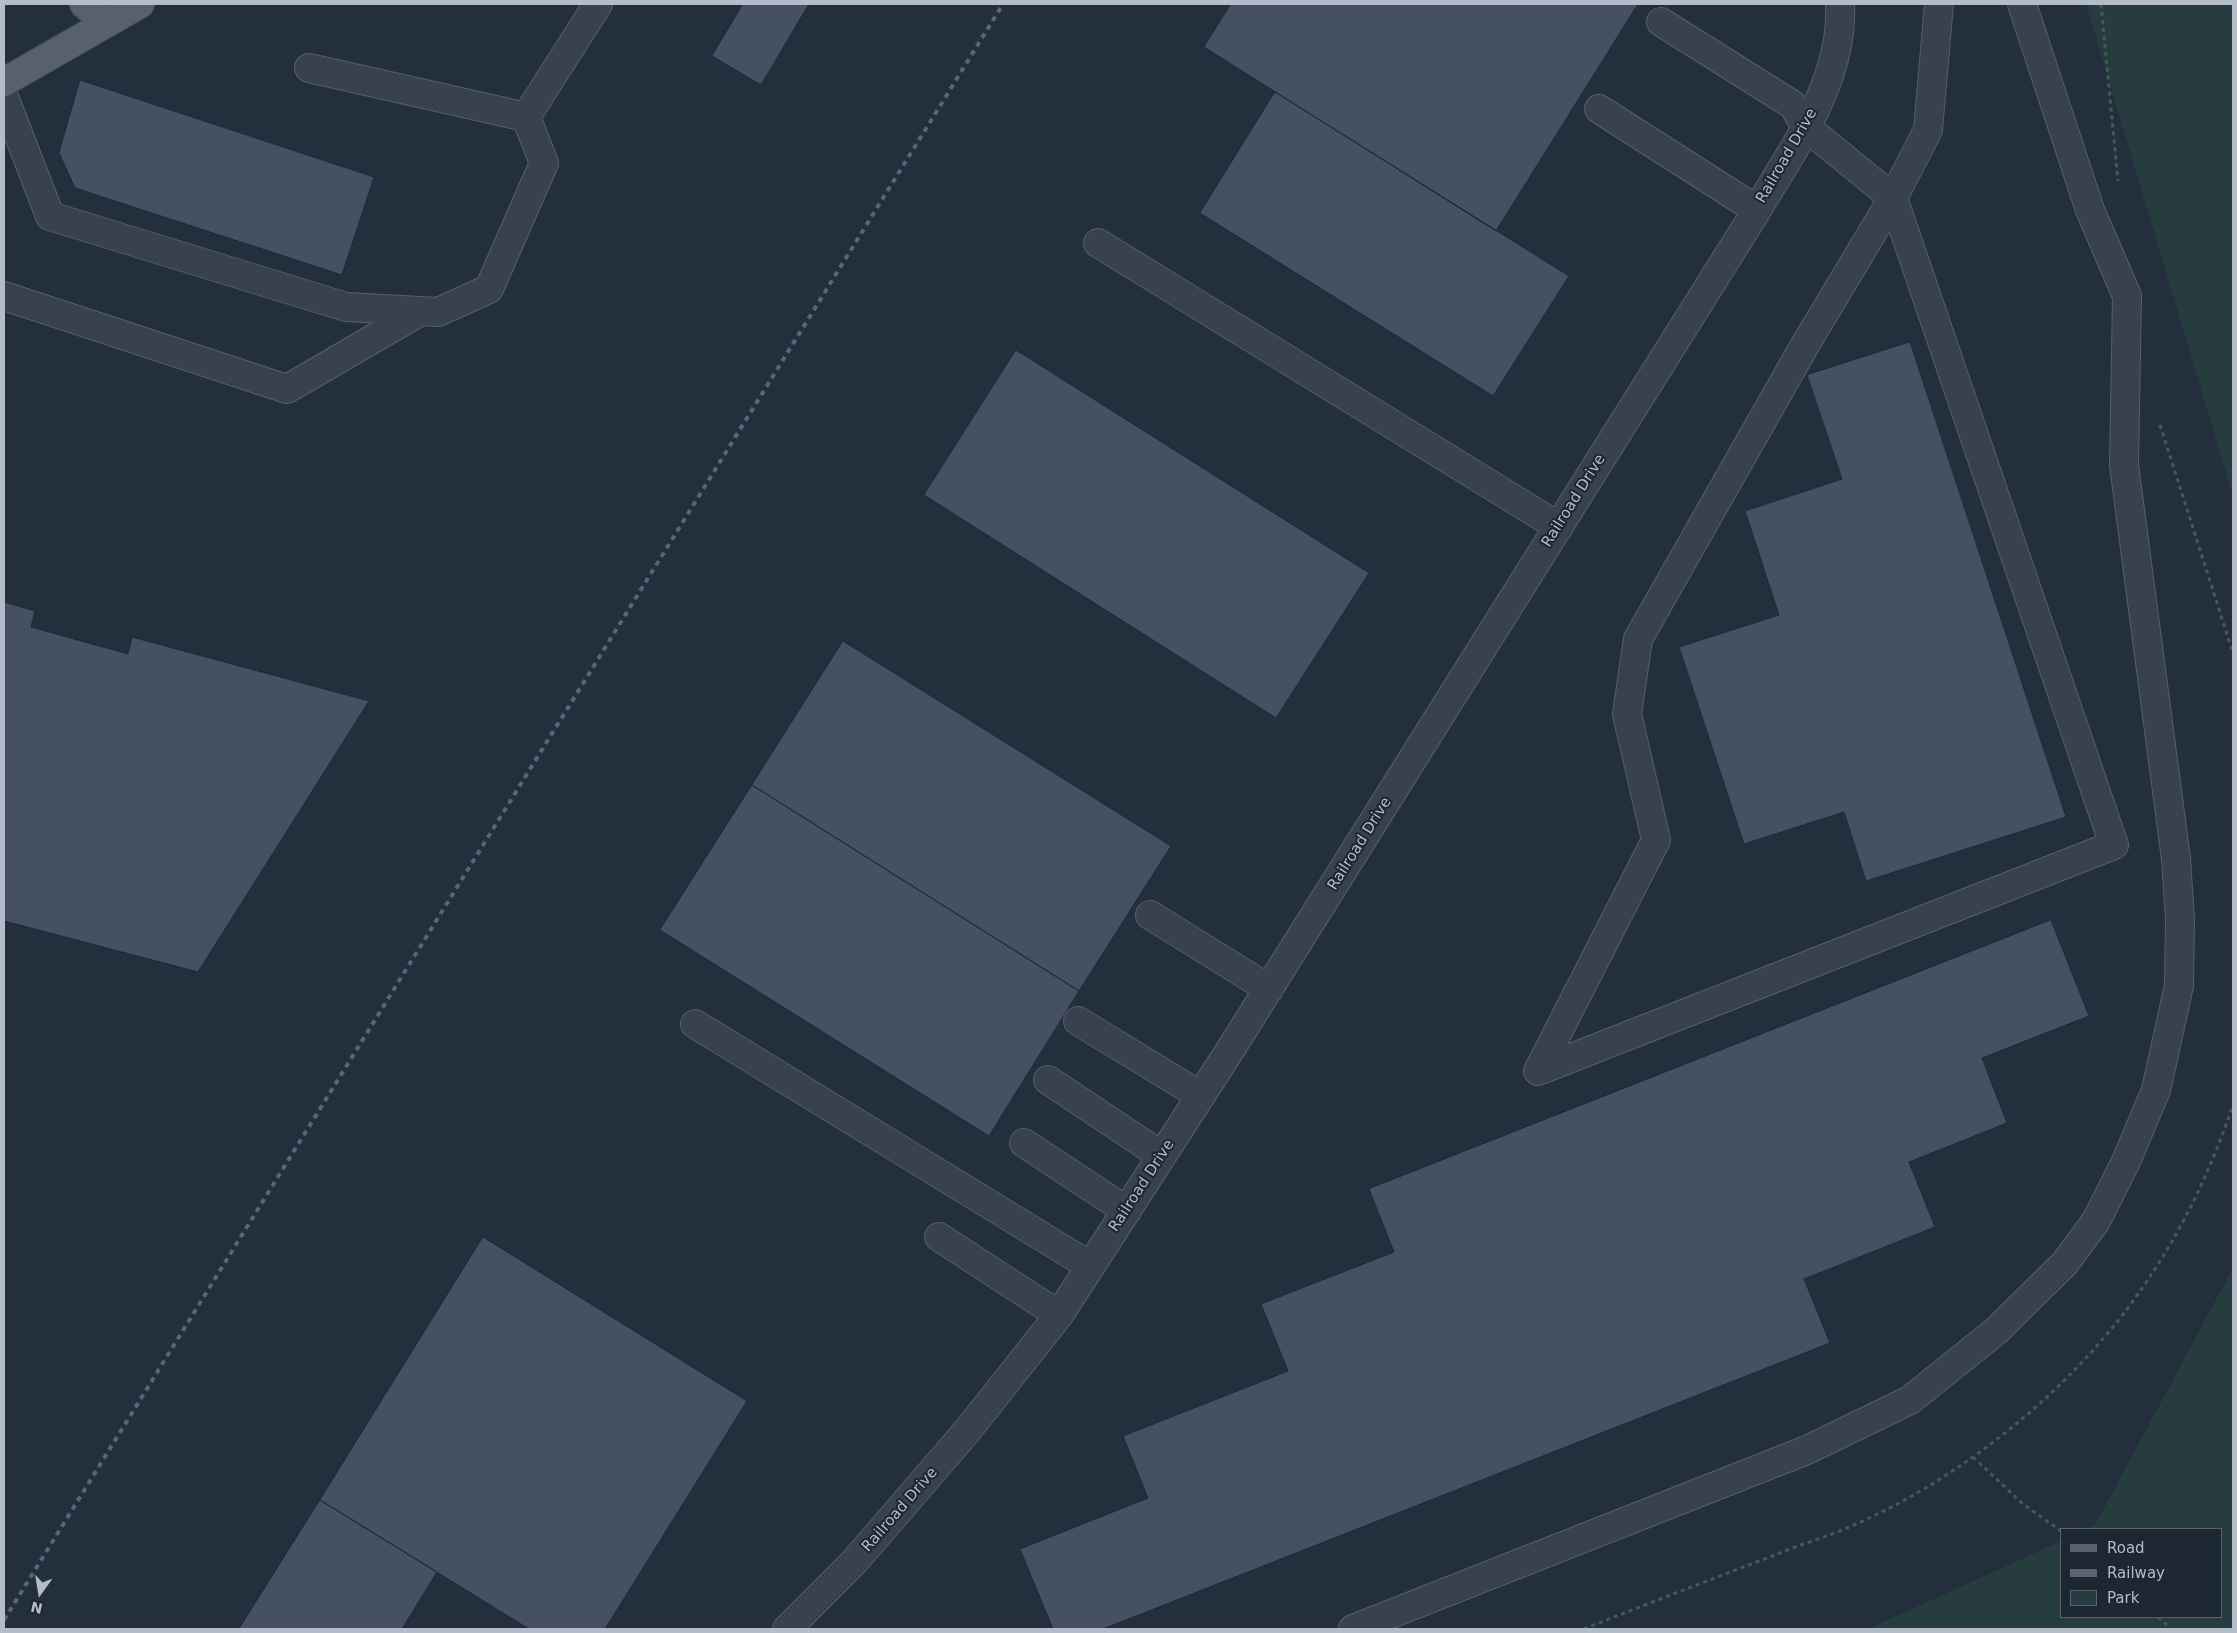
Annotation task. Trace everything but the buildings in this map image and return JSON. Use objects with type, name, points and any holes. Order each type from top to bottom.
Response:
[{"type":"main road","points":[[84,4],[104,22]]},
{"type":"main road","points":[[4,82],[104,22],[140,4]]},
{"type":"street","points":[[526,117],[598,4]]},
{"type":"street","points":[[1661,22],[1793,105],[1806,126],[1893,198],[2114,845],[1538,1071],[1656,840],[1627,714],[1638,639],[1805,344],[1893,198],[1928,130],[1939,4]]},
{"type":"street","points":[[1352,1629],[1807,1450],[1910,1400],[1996,1331],[2065,1263],[2096,1221],[2127,1159],[2156,1090],[2179,986],[2180,919],[2176,859],[2124,465],[2127,296],[2090,210],[2022,4]]},
{"type":"street","name":"Railroad Drive","points":[[786,1629],[874,1540],[967,1431],[1059,1315],[1127,1211],[1269,989],[1757,210],[1806,126],[1832,72],[1836,7]]},
{"type":"street","points":[[309,68],[526,117]]},
{"type":"street","points":[[4,97],[50,216],[346,307],[438,312],[489,289],[544,163],[526,117]]},
{"type":"street","points":[[1599,109],[1757,210]]},
{"type":"street","points":[[1098,243],[1559,527]]},
{"type":"street","points":[[4,296],[287,389],[421,311]]},
{"type":"street","points":[[1150,914],[1269,989]]},
{"type":"street","points":[[1078,1021],[1201,1096]]},
{"type":"street","points":[[695,1024],[1090,1266]]},
{"type":"street","points":[[1048,1080],[1162,1156]]},
{"type":"street","points":[[1024,1142],[1127,1211]]},
{"type":"street","points":[[939,1237],[1059,1315]]},
{"type":"path","points":[[2101,4],[2118,189]]},
{"type":"path","points":[[2158,418],[2233,653]]},
{"type":"path","points":[[1584,1629],[1854,1525],[1905,1500],[1958,1469],[2016,1424],[2067,1377],[2110,1329],[2152,1275],[2205,1176],[2233,1106]]},
{"type":"path","points":[[1973,1457],[2023,1504],[2060,1530]]},
{"type":"path","points":[[2159,1618],[2171,1629]]},
{"type":"green space","points":[[2086,4],[2233,4],[2233,496]]},
{"type":"green space","points":[[2233,1268],[2233,1629],[1868,1629],[2060,1541],[2060,1618],[2222,1618],[2222,1528],[2088,1528],[2095,1525]]},
{"type":"railway","points":[[4,1620],[1003,4]]}]
